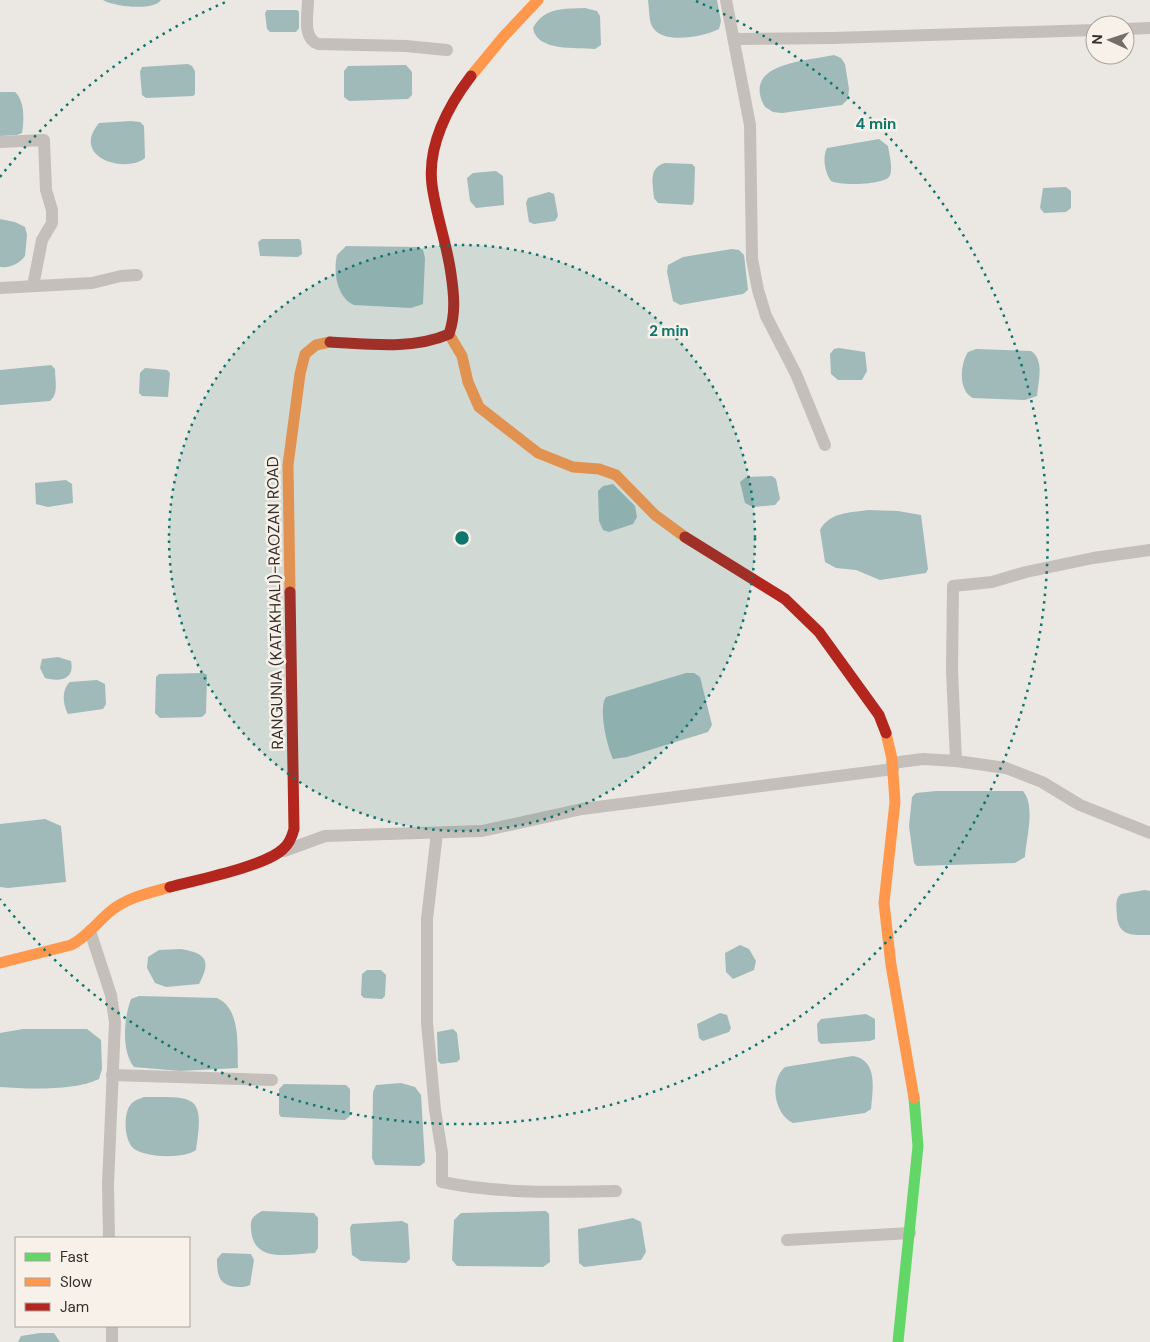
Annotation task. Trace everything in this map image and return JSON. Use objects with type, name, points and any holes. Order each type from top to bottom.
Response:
[{"type":"main road","points":[[538,0],[487,56],[454,100],[442,125],[433,154],[432,185],[445,237],[453,293],[454,315],[450,334],[462,356],[475,400],[487,413],[538,454],[573,467],[599,469],[616,475],[661,519],[785,600],[819,632],[879,715],[886,732],[892,766],[894,802],[884,903],[891,965],[914,1099],[918,1146],[898,1342]]},
{"type":"main road","name":"RANGUNIA (KATAKHALI)-RAOZAN ROAD","points":[[284,851],[289,844],[294,829],[288,465],[300,374],[305,354],[316,345],[326,342],[393,343],[434,341],[450,334]]},
{"type":"main road","points":[[0,963],[71,946],[112,910],[132,898],[266,860],[284,851]]},
{"type":"street","points":[[308,0],[308,34],[312,42],[318,44],[406,46],[447,50]]},
{"type":"street","points":[[726,0],[750,125],[752,259],[758,290],[766,316],[796,374],[825,445]]},
{"type":"street","points":[[1135,29],[1150,28]]},
{"type":"street","points":[[734,38],[833,38],[1085,30]]},
{"type":"street","points":[[0,142],[44,140],[46,190],[52,210],[52,222],[42,240],[32,286]]},
{"type":"street","points":[[0,288],[92,283],[121,276],[137,275]]},
{"type":"street","points":[[956,761],[952,670],[953,586],[992,582],[1026,572],[1093,558],[1150,550]]},
{"type":"street","points":[[284,851],[325,836],[482,832],[582,809],[892,766],[923,758],[1006,768],[1042,782],[1080,805],[1150,833]]},
{"type":"street","points":[[437,833],[427,919],[427,1023],[435,1110],[442,1153],[442,1182],[474,1188],[532,1193],[616,1191]]},
{"type":"street","points":[[90,931],[111,995],[115,1022],[108,1184],[109,1237]]},
{"type":"street","points":[[112,1076],[272,1080]]},
{"type":"street","points":[[787,1240],[910,1233]]},
{"type":"street","points":[[112,1327],[112,1342]]},
{"type":"water","points":[[103,0],[161,0],[151,6],[134,7]]},
{"type":"water","points":[[648,0],[717,0],[721,21],[719,29],[693,37],[682,38],[663,35],[656,31],[651,24]]},
{"type":"water","points":[[585,8],[597,11],[600,16],[601,45],[595,49],[558,47],[549,45],[536,36],[533,28],[543,16],[555,10]]},
{"type":"water","points":[[267,10],[297,10],[299,12],[299,28],[296,32],[270,32],[267,29],[265,13]]},
{"type":"water","points":[[834,55],[841,58],[845,64],[849,89],[848,99],[842,105],[782,113],[773,112],[765,107],[760,92],[761,81],[769,73],[794,62]]},
{"type":"water","points":[[188,64],[195,71],[195,94],[193,96],[146,98],[142,95],[140,72],[142,67]]},
{"type":"water","points":[[406,65],[412,72],[412,95],[408,99],[349,101],[344,97],[344,71],[348,66]]},
{"type":"water","points":[[0,92],[15,92],[21,100],[23,111],[22,133],[0,136]]},
{"type":"water","points":[[140,122],[144,126],[145,158],[136,163],[126,164],[104,160],[96,154],[91,145],[92,135],[99,123]]},
{"type":"water","points":[[879,139],[888,146],[891,166],[889,177],[878,182],[861,184],[843,184],[831,181],[825,165],[825,152],[827,148]]},
{"type":"water","points":[[665,163],[692,164],[695,167],[694,201],[692,205],[658,203],[654,198],[654,172],[656,168]]},
{"type":"water","points":[[496,171],[503,176],[504,205],[476,208],[470,201],[467,178],[473,173]]},
{"type":"water","points":[[1066,187],[1071,191],[1071,208],[1066,212],[1044,213],[1040,208],[1043,188]]},
{"type":"water","points":[[549,192],[554,194],[558,216],[555,221],[534,224],[529,222],[526,203],[528,198]]},
{"type":"water","points":[[0,219],[15,222],[25,227],[27,235],[25,256],[17,263],[7,267],[0,267]]},
{"type":"water","points":[[262,239],[299,239],[301,241],[302,254],[298,257],[260,256],[258,242]]},
{"type":"water","points":[[346,246],[418,247],[423,250],[425,258],[423,304],[411,308],[354,305],[348,302],[340,291],[336,276],[337,255]]},
{"type":"water","points":[[732,249],[739,250],[744,255],[748,290],[743,294],[680,305],[673,301],[667,272],[668,265],[683,257]]},
{"type":"water","points":[[834,349],[865,352],[867,371],[862,380],[838,380],[831,374],[830,354]]},
{"type":"water","points":[[976,349],[1031,351],[1038,360],[1039,366],[1037,396],[1025,400],[973,398],[968,395],[963,384],[963,363],[968,352]]},
{"type":"water","points":[[51,365],[55,369],[56,387],[55,395],[50,401],[0,405],[0,370]]},
{"type":"water","points":[[145,368],[167,370],[170,373],[168,397],[142,396],[139,393],[140,373]]},
{"type":"water","points":[[772,476],[776,479],[780,499],[775,505],[753,507],[745,503],[740,482],[746,477]]},
{"type":"water","points":[[66,480],[72,484],[73,503],[48,507],[36,504],[35,483]]},
{"type":"water","points":[[613,484],[635,506],[637,517],[633,524],[609,532],[603,530],[599,521],[598,491],[603,486]]},
{"type":"water","points":[[868,510],[898,511],[921,515],[928,569],[926,573],[880,580],[856,570],[836,568],[825,562],[820,530],[824,524],[841,514]]},
{"type":"water","points":[[58,657],[71,661],[71,672],[65,678],[56,680],[45,678],[40,668],[42,659]]},
{"type":"water","points":[[203,673],[207,675],[206,713],[202,717],[160,718],[155,713],[156,677],[159,674]]},
{"type":"water","points":[[686,673],[694,673],[700,677],[712,725],[708,732],[627,757],[613,759],[608,746],[603,718],[606,697]]},
{"type":"water","points":[[97,680],[105,684],[106,704],[103,709],[68,714],[64,698],[67,685],[70,682]]},
{"type":"water","points":[[936,791],[1023,791],[1027,798],[1030,814],[1025,857],[1015,863],[917,866],[914,863],[909,826],[912,797],[916,793]]},
{"type":"water","points":[[45,819],[61,826],[66,882],[8,888],[0,887],[0,824]]},
{"type":"water","points":[[1145,890],[1150,891],[1150,935],[1128,934],[1118,924],[1116,907],[1118,897],[1121,894]]},
{"type":"water","points":[[740,945],[749,949],[756,961],[754,970],[733,979],[726,972],[725,953]]},
{"type":"water","points":[[181,949],[196,953],[204,959],[205,969],[199,984],[166,987],[155,983],[147,968],[148,957],[159,950]]},
{"type":"water","points":[[367,970],[381,970],[386,975],[385,996],[382,999],[364,998],[361,995],[362,974]]},
{"type":"water","points":[[139,996],[217,998],[225,1003],[234,1019],[236,1028],[238,1068],[180,1071],[134,1067],[125,1043],[125,1024],[131,999]]},
{"type":"water","points":[[720,1013],[727,1015],[731,1028],[729,1032],[703,1041],[699,1038],[697,1024]]},
{"type":"water","points":[[866,1014],[875,1019],[875,1039],[870,1041],[821,1044],[818,1041],[817,1024],[821,1019]]},
{"type":"water","points":[[23,1029],[87,1029],[101,1040],[102,1069],[99,1079],[77,1086],[37,1089],[0,1087],[0,1033]]},
{"type":"water","points":[[453,1029],[457,1033],[460,1059],[457,1062],[441,1064],[438,1061],[437,1032]]},
{"type":"water","points":[[853,1056],[867,1063],[870,1069],[873,1084],[871,1109],[865,1113],[793,1123],[787,1119],[778,1105],[775,1088],[780,1073],[785,1067]]},
{"type":"water","points":[[401,1083],[415,1087],[421,1095],[425,1162],[420,1166],[375,1165],[372,1158],[373,1092],[376,1085]]},
{"type":"water","points":[[284,1084],[346,1085],[350,1089],[350,1116],[345,1120],[281,1117],[279,1114],[279,1089]]},
{"type":"water","points":[[144,1097],[175,1097],[192,1102],[197,1109],[199,1118],[196,1150],[183,1155],[164,1156],[146,1154],[133,1148],[126,1132],[128,1108],[131,1104]]},
{"type":"water","points":[[262,1211],[314,1213],[318,1218],[318,1248],[315,1253],[284,1255],[265,1252],[258,1248],[253,1240],[251,1223],[254,1216]]},
{"type":"water","points":[[546,1211],[549,1214],[550,1262],[543,1267],[457,1266],[452,1260],[454,1220],[461,1213]]},
{"type":"water","points":[[633,1218],[641,1222],[646,1252],[641,1260],[584,1267],[579,1263],[578,1229]]},
{"type":"water","points":[[402,1221],[408,1224],[410,1259],[406,1263],[361,1261],[352,1255],[350,1228],[352,1224]]},
{"type":"water","points":[[222,1253],[251,1254],[254,1260],[250,1285],[238,1287],[227,1285],[220,1279],[217,1259]]},
{"type":"water","points":[[54,1333],[60,1342],[18,1342],[21,1336]]},
{"type":"traffic: fast","points":[[898,1342],[918,1146],[914,1098]]},
{"type":"traffic: slow","points":[[471,76],[504,36],[538,0]]},
{"type":"traffic: slow","points":[[449,334],[462,356],[468,382],[479,407],[538,453],[573,467],[599,469],[616,475],[655,515],[685,537]]},
{"type":"traffic: slow","points":[[290,592],[288,465],[300,374],[305,354],[316,345],[330,342]]},
{"type":"traffic: slow","points":[[886,733],[892,759],[895,802],[884,903],[891,965],[914,1098]]},
{"type":"traffic: slow","points":[[0,963],[71,945],[82,938],[107,914],[125,902],[170,887]]},
{"type":"traffic: jam","points":[[330,342],[375,345],[406,344],[435,339],[449,334],[454,312],[453,289],[447,252],[434,196],[431,170],[436,141],[441,127],[454,100],[471,76]]},
{"type":"traffic: jam","points":[[685,537],[785,599],[819,632],[879,715],[886,733]]},
{"type":"traffic: jam","points":[[170,887],[230,872],[262,861],[283,849],[291,838],[294,829],[290,592]]}]
